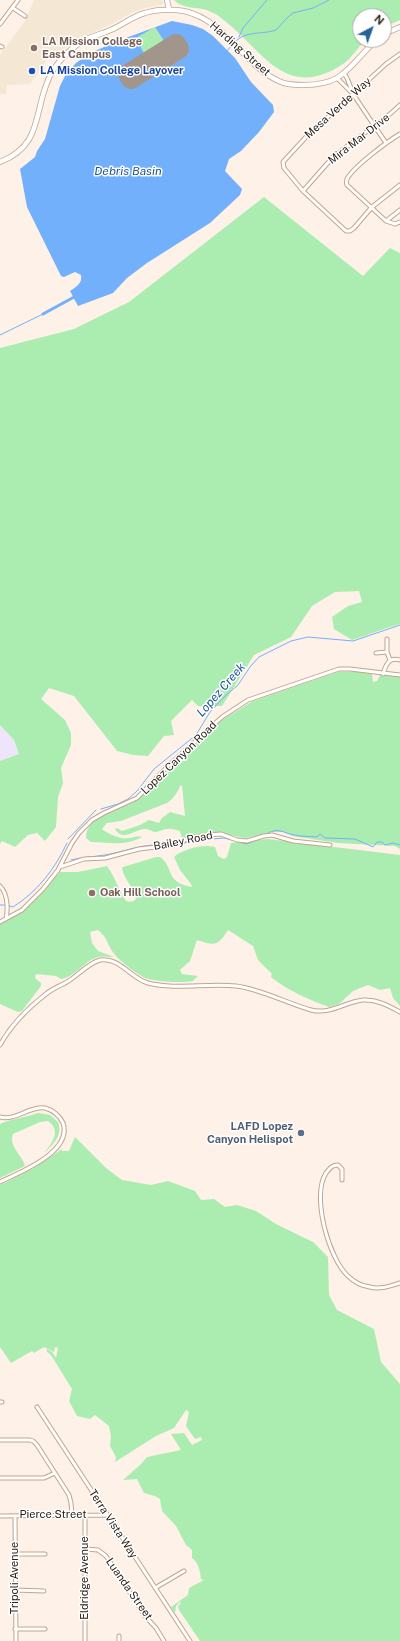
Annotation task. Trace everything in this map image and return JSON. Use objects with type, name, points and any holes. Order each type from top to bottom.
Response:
[{"type":"street","points":[[0,24],[18,0]]},
{"type":"street","points":[[167,0],[169,9]]},
{"type":"street","points":[[13,8],[25,16]]},
{"type":"street","name":"Harding Street","points":[[0,162],[12,156],[27,144],[34,132],[48,80],[61,60],[73,48],[86,40],[112,30],[133,17],[145,13],[169,9],[188,12],[204,18],[220,28],[262,71],[282,82],[292,85],[309,85],[337,78],[344,73],[368,48]]},
{"type":"street","name":"Mesa Verde Way","points":[[303,192],[283,166],[284,160],[306,137],[353,94],[386,64],[400,54]]},
{"type":"street","points":[[344,73],[353,94]]},
{"type":"street","points":[[337,78],[353,94],[386,143]]},
{"type":"street","name":"Mira Mar Drive","points":[[303,192],[333,157],[375,126],[400,105]]},
{"type":"street","points":[[400,134],[386,143],[351,174],[346,182],[347,185],[386,221],[395,224],[400,222]]},
{"type":"street","points":[[303,192],[344,229],[350,231],[372,207],[400,185]]},
{"type":"street","points":[[386,221],[400,210]]},
{"type":"street","points":[[387,639],[387,652],[390,660]]},
{"type":"street","points":[[376,653],[387,652]]},
{"type":"street","points":[[383,674],[387,663],[390,660],[395,658],[400,660]]},
{"type":"street","name":"Lopez Canyon Road","points":[[0,922],[28,904],[43,889],[60,867],[72,843],[79,833],[92,820],[137,798],[217,720],[232,709],[248,700],[339,669],[400,675]]},
{"type":"street","name":"Bailey Road","points":[[60,867],[84,859],[105,858],[139,849],[174,845],[189,838],[207,835],[221,834],[237,840],[247,841],[272,835],[293,841],[330,845]]},
{"type":"street","points":[[0,886],[6,898],[6,919]]},
{"type":"street","points":[[0,1045],[16,1022],[47,993],[70,980],[92,964],[102,960],[113,961],[148,983],[181,986],[224,985],[244,987],[318,1012],[367,1000],[380,1002],[400,1012]]},
{"type":"street","points":[[0,1117],[12,1117],[38,1108],[43,1108],[50,1110],[60,1118],[63,1123],[64,1133],[61,1142],[50,1154],[35,1164],[0,1182]]},
{"type":"street","points":[[342,1180],[341,1167],[338,1165],[331,1167],[321,1185],[320,1196],[326,1233],[339,1265],[348,1276],[359,1284],[371,1288],[381,1288],[400,1283]]},
{"type":"street","name":"Terra Vista Way","points":[[37,1407],[190,1641]]},
{"type":"street","points":[[0,1440],[27,1440],[33,1441],[37,1445],[69,1495],[72,1515]]},
{"type":"street","points":[[0,1478],[44,1478],[55,1473]]},
{"type":"street","name":"Eldridge Avenue","points":[[85,1515],[85,1641]]},
{"type":"street","name":"Pierce Street","points":[[0,1516],[107,1515]]},
{"type":"street","name":"Tripoli Avenue","points":[[15,1516],[16,1641]]},
{"type":"street","name":"Luanda Street","points":[[86,1549],[98,1550],[106,1556],[145,1616],[156,1628],[164,1641]]},
{"type":"street","points":[[15,1554],[45,1554]]},
{"type":"street","points":[[155,1588],[184,1571]]},
{"type":"street","points":[[15,1590],[44,1591]]},
{"type":"street","points":[[16,1629],[45,1629]]},
{"type":"street","points":[[119,1636],[119,1641]]},
{"type":"shaded area","name":"LA Mission College East Campus","points":[[34,0],[162,0],[164,3],[133,12],[110,25],[82,37],[48,59],[30,84],[7,85],[6,94],[0,94],[0,55],[25,21]]},
{"type":"shaded area","points":[[0,725],[14,740],[19,754],[0,761]]},
{"type":"green space","points":[[174,0],[400,0],[400,20],[392,24],[392,8],[352,8],[352,48],[358,48],[343,64],[322,74],[305,77],[289,74],[275,67],[236,30],[212,12],[177,3]]},
{"type":"green space","points":[[155,27],[167,46],[176,41],[183,51],[131,82],[124,70],[146,57],[135,38]]},
{"type":"green space","points":[[264,197],[363,276],[390,248],[400,253],[400,624],[352,640],[334,629],[332,617],[348,606],[362,602],[359,591],[335,592],[312,606],[291,637],[254,655],[222,706],[198,706],[192,700],[171,721],[174,735],[164,736],[148,756],[133,755],[117,751],[74,696],[49,688],[41,699],[65,720],[71,733],[71,745],[61,768],[63,783],[58,797],[56,827],[45,841],[37,833],[28,835],[15,847],[2,841],[0,844],[0,761],[19,754],[14,740],[0,725],[0,348],[74,329],[129,302]]},
{"type":"green space","points":[[338,672],[359,672],[372,674],[373,682],[377,681],[380,675],[400,677],[400,849],[395,846],[338,843],[292,836],[284,832],[272,832],[245,838],[214,832],[195,834],[182,839],[180,831],[172,829],[153,832],[147,829],[142,829],[130,834],[122,835],[115,829],[117,828],[122,831],[140,825],[149,820],[159,823],[162,818],[170,812],[185,816],[182,785],[173,798],[167,803],[121,821],[107,823],[102,829],[111,835],[122,838],[142,837],[123,843],[91,842],[86,838],[92,823],[98,818],[137,800],[222,720],[253,701]]},
{"type":"green space","points":[[268,839],[400,855],[400,1006],[393,998],[390,988],[380,990],[368,985],[353,991],[339,1004],[329,1007],[306,998],[291,991],[271,977],[272,974],[258,960],[253,946],[228,930],[219,942],[216,943],[212,944],[197,940],[190,961],[180,970],[182,974],[198,976],[193,981],[182,982],[167,982],[143,977],[118,958],[98,930],[90,932],[92,943],[98,951],[114,957],[98,957],[93,959],[66,978],[61,979],[56,976],[36,974],[35,978],[41,983],[41,986],[22,1011],[18,1012],[0,1004],[0,924],[23,911],[60,872],[78,872],[107,866],[126,901],[132,902],[136,899],[135,895],[123,872],[123,867],[160,857],[165,861],[171,874],[177,882],[192,887],[180,870],[174,857],[178,854],[193,848],[210,846],[215,847],[218,856],[224,859],[227,857],[231,843]]},
{"type":"green space","points":[[38,1113],[50,1115],[58,1122],[59,1131],[56,1139],[51,1147],[44,1153],[50,1145],[55,1133],[52,1125],[48,1121],[40,1122],[13,1134],[12,1143],[25,1166],[0,1178],[0,1124]]},
{"type":"green space","points":[[75,1137],[106,1168],[122,1180],[151,1185],[168,1181],[195,1191],[201,1200],[214,1199],[225,1207],[237,1205],[256,1211],[276,1224],[313,1242],[328,1257],[329,1295],[337,1310],[374,1329],[381,1362],[400,1384],[400,1641],[200,1641],[179,1610],[178,1606],[181,1603],[180,1602],[176,1606],[175,1613],[171,1607],[188,1595],[189,1588],[204,1580],[201,1579],[198,1565],[192,1558],[192,1550],[186,1545],[176,1526],[162,1511],[160,1499],[144,1493],[137,1479],[123,1480],[147,1457],[181,1450],[171,1434],[184,1433],[192,1445],[202,1440],[201,1437],[195,1439],[186,1426],[189,1412],[186,1410],[174,1428],[156,1436],[115,1462],[116,1457],[110,1446],[111,1436],[109,1426],[95,1415],[90,1419],[77,1416],[69,1401],[72,1389],[51,1355],[47,1352],[47,1349],[52,1352],[56,1358],[58,1348],[55,1347],[54,1352],[44,1347],[34,1353],[32,1351],[11,1363],[0,1347],[0,1185],[32,1169],[62,1149],[62,1151],[69,1151]]},
{"type":"water","name":"Debris Basin","points":[[172,21],[203,29],[213,36],[235,58],[251,82],[273,105],[274,112],[259,132],[241,151],[229,159],[225,171],[242,189],[240,195],[210,223],[147,263],[127,278],[113,293],[78,306],[70,291],[80,283],[81,275],[75,272],[64,277],[61,276],[27,207],[20,169],[35,157],[45,139],[60,86],[66,74],[76,63],[90,53],[154,28],[136,38],[146,57],[124,70],[131,82],[183,51],[176,41],[167,46],[155,27]]},
{"type":"waterway","points":[[239,37],[243,28],[267,0]]},
{"type":"waterway","points":[[235,42],[239,38],[249,34],[276,30],[293,13],[313,8],[329,0]]},
{"type":"waterway","points":[[227,51],[233,44]]},
{"type":"waterway","points":[[43,314],[76,296]]},
{"type":"waterway","points":[[0,335],[43,314]]},
{"type":"waterway","name":"Lopez Creek","points":[[101,809],[118,804],[128,799],[137,791],[154,769],[196,735],[210,712],[238,685],[259,657],[291,641],[308,637],[353,641],[400,625]]},
{"type":"waterway","name":"Lopez Creek","points":[[68,839],[96,810]]},
{"type":"waterway","points":[[265,835],[269,832],[280,831],[300,836],[317,837],[320,834],[325,838],[355,839],[373,847],[377,842],[382,842],[385,845],[393,843],[400,845]]},
{"type":"waterway","points":[[174,846],[179,846],[189,841],[224,838],[236,841]]},
{"type":"waterway","points":[[240,842],[246,844],[259,839]]},
{"type":"waterway","name":"Lopez Creek","points":[[9,906],[13,907],[22,901],[37,887],[51,871],[67,843]]},
{"type":"waterway","points":[[71,860],[154,845]]},
{"type":"runway","points":[[176,44],[179,49],[131,79],[128,74],[176,44]]},
{"type":"place","name":"LA Mission College East Campus","points":[[34,48]]},
{"type":"place","name":"LA Mission College Layover","points":[[32,71]]},
{"type":"place","name":"Oak Hill School","points":[[92,893]]},
{"type":"place","name":"LAFD Lopez Canyon Helispot","points":[[301,1133]]}]
